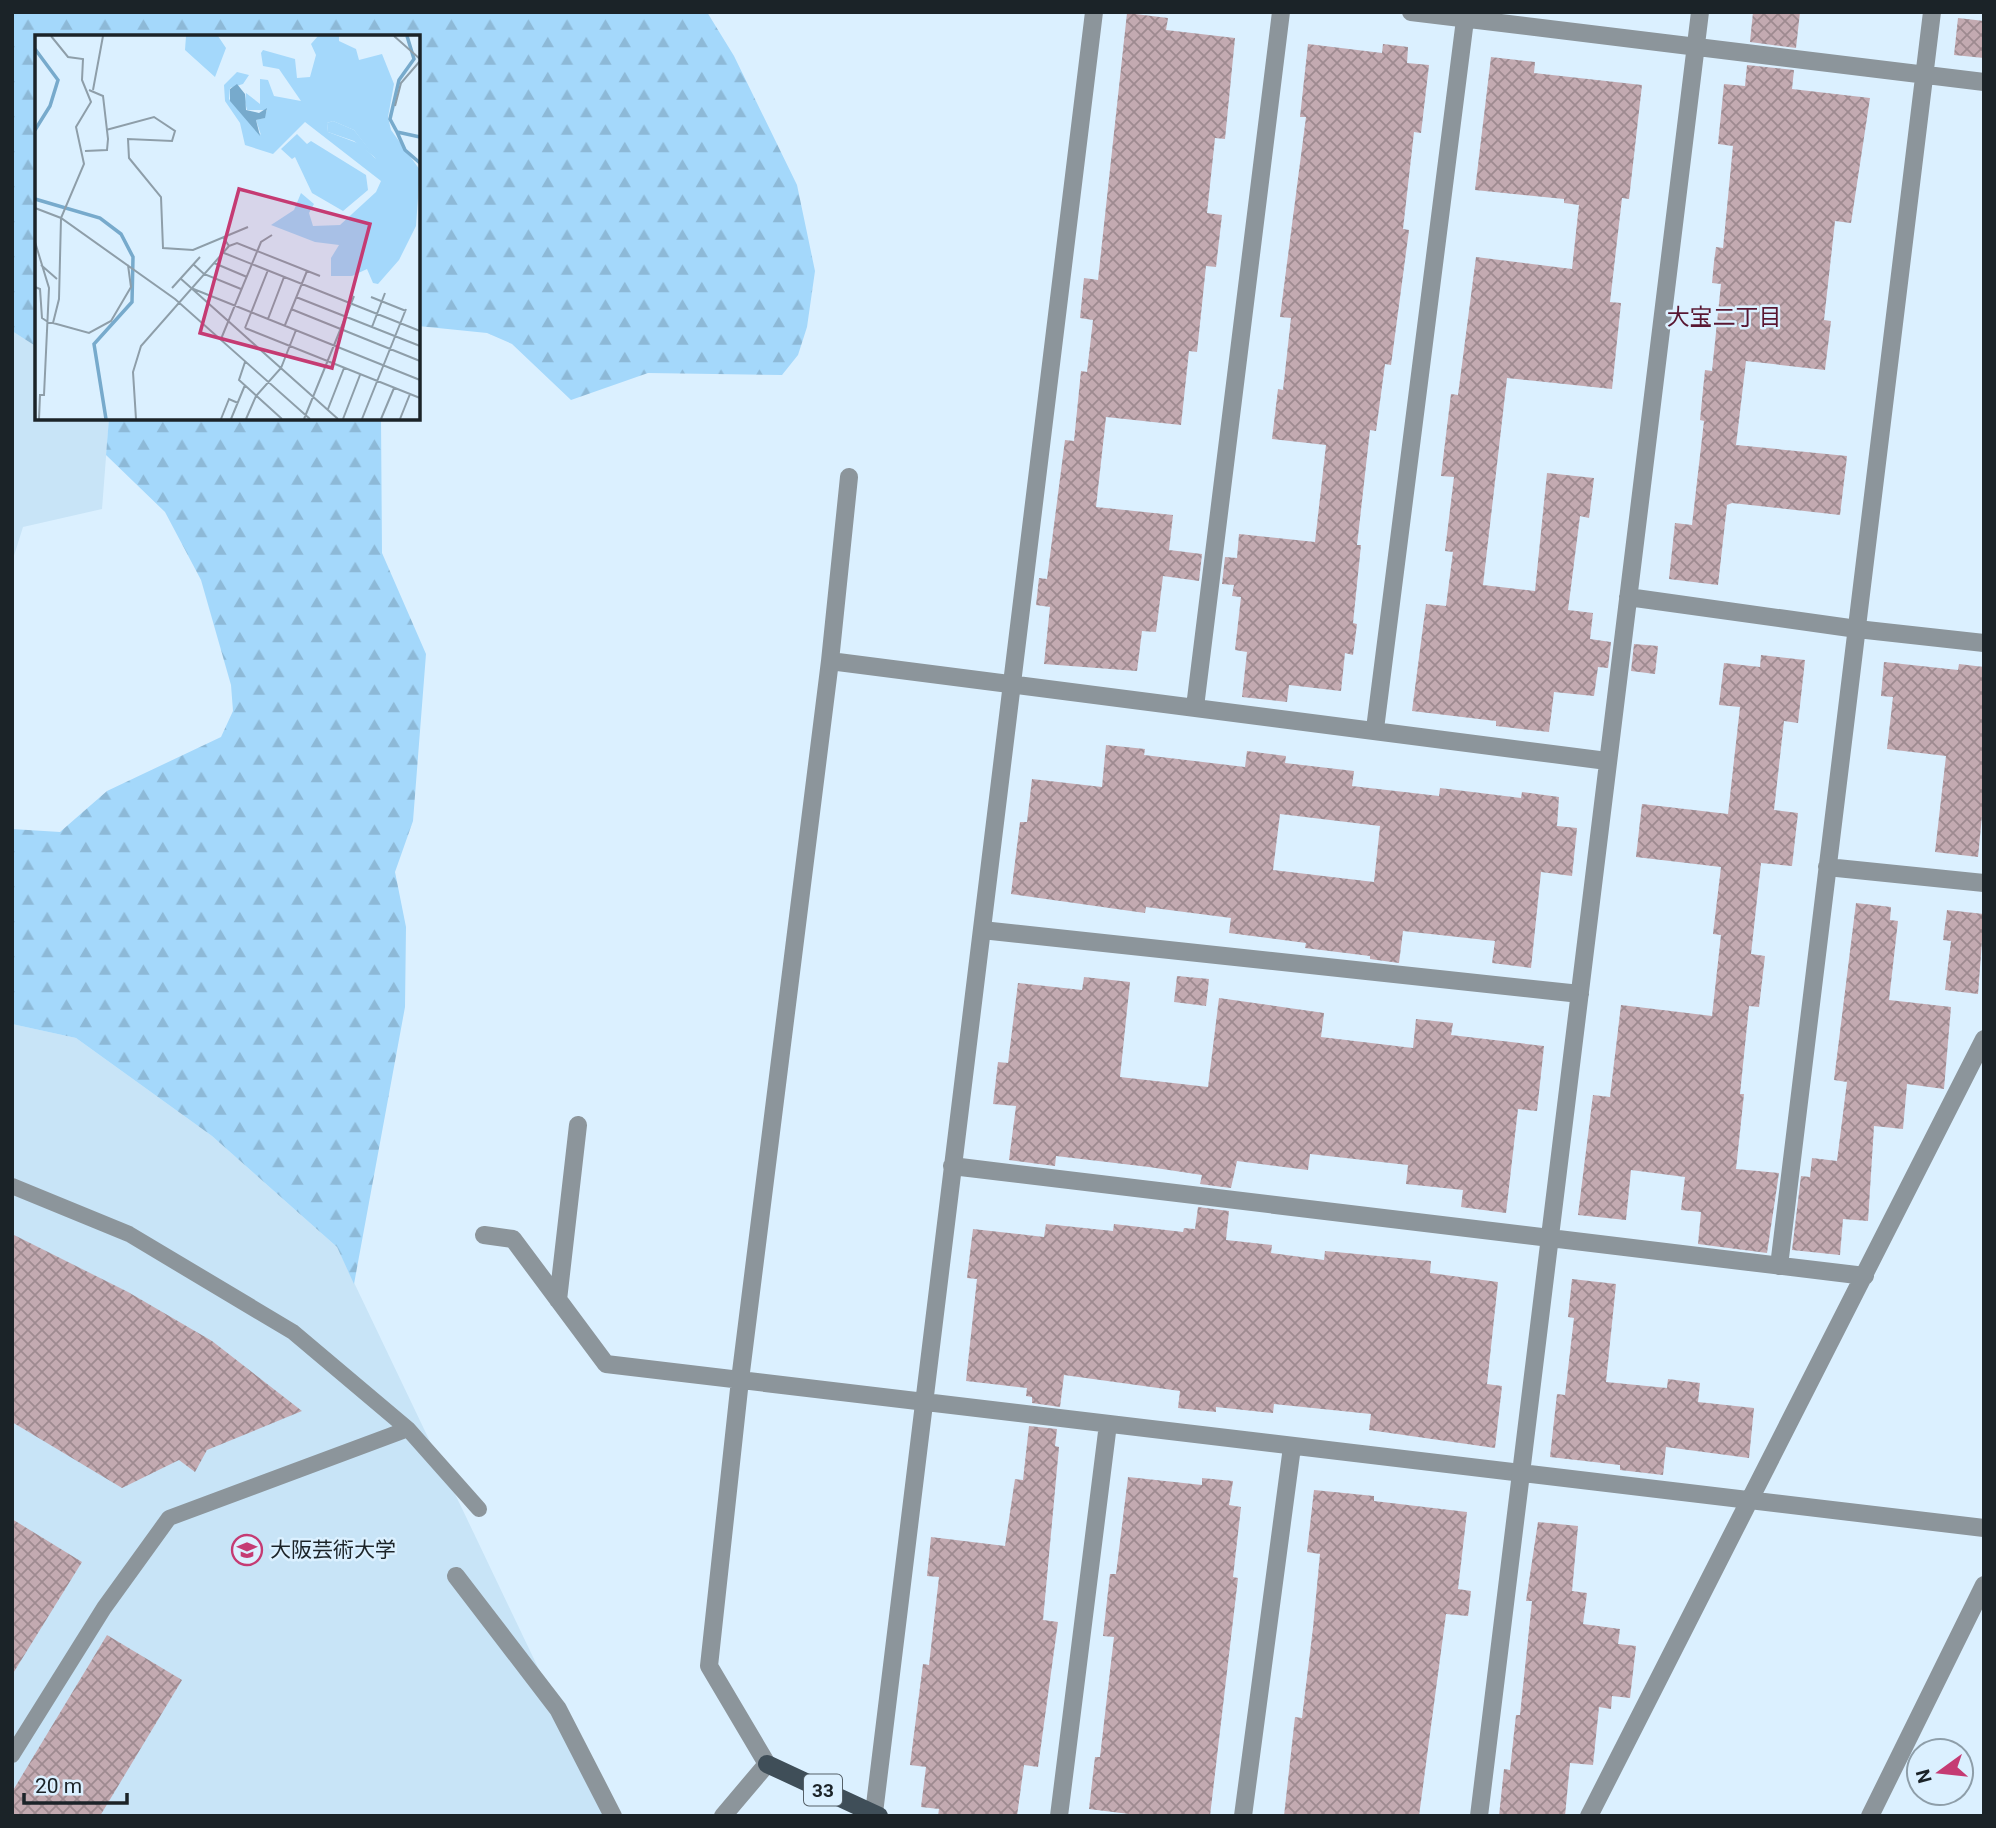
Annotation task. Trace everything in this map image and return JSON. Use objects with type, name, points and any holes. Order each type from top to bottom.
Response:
[{"type":"main road","name":"33","points":[[767,1764],[877,1815]]},
{"type":"street","points":[[877,1815],[952,1166],[1094,12]]},
{"type":"street","points":[[1195,707],[1281,12]]},
{"type":"street","points":[[1411,12],[1465,16],[1695,48],[1984,82]]},
{"type":"street","points":[[1479,1816],[1700,12]]},
{"type":"street","points":[[1779,1265],[1932,12]]},
{"type":"street","points":[[1375,729],[1465,16]]},
{"type":"street","points":[[723,1816],[767,1764],[709,1666],[740,1380],[830,661],[849,477]]},
{"type":"street","points":[[1628,597],[1857,629],[1984,643]]},
{"type":"street","points":[[830,661],[1375,729],[1607,761]]},
{"type":"street","points":[[1828,867],[1984,883]]},
{"type":"street","points":[[982,930],[1580,994]]},
{"type":"street","points":[[1589,1816],[1984,1039]]},
{"type":"street","points":[[558,1300],[578,1125]]},
{"type":"street","points":[[952,1166],[1865,1276]]},
{"type":"street","points":[[484,1235],[513,1239],[606,1364],[1984,1528]]},
{"type":"street","points":[[1059,1816],[1108,1424]]},
{"type":"street","points":[[1243,1816],[1292,1447]]},
{"type":"street","points":[[456,1576],[558,1709],[613,1816]]},
{"type":"street","points":[[1870,1816],[1984,1585]]},
{"type":"lane","points":[[12,1186],[130,1234],[293,1332],[408,1429],[479,1509]]},
{"type":"lane","points":[[12,1755],[104,1608],[169,1518],[408,1429]]},
{"type":"shaded area","points":[[12,331],[35,346],[35,420],[109,420],[102,509],[23,527],[12,562]]},
{"type":"shaded area","name":"大阪芸術大学","points":[[12,1024],[76,1038],[212,1136],[337,1247],[609,1816],[12,1816]]},
{"type":"green space","points":[[12,12],[707,12],[734,56],[797,185],[815,271],[807,327],[798,355],[782,375],[648,373],[571,400],[512,344],[487,333],[420,326],[420,35],[35,35],[35,346],[12,331]]},
{"type":"green space","points":[[109,420],[381,420],[382,553],[426,654],[413,821],[395,872],[406,927],[405,1007],[354,1284],[337,1247],[212,1136],[76,1038],[12,1024],[12,829],[60,832],[107,791],[221,737],[233,711],[231,685],[201,580],[165,512],[106,455]]},
{"type":"building","points":[[1753,12],[1800,12],[1796,48],[1750,42]]},
{"type":"building","points":[[1127,13],[1168,18],[1166,30],[1235,38],[1225,139],[1215,138],[1207,213],[1222,215],[1216,267],[1206,266],[1197,352],[1189,351],[1181,425],[1106,417],[1096,507],[1173,515],[1169,550],[1202,554],[1199,581],[1163,576],[1156,632],[1142,631],[1137,671],[1044,664],[1050,607],[1036,605],[1039,578],[1047,579],[1065,440],[1074,441],[1081,371],[1087,372],[1093,320],[1080,318],[1084,278],[1098,280]]},
{"type":"building","points":[[1958,18],[1984,21],[1984,58],[1954,55]]},
{"type":"building","points":[[1308,44],[1382,53],[1383,44],[1408,47],[1407,63],[1429,65],[1421,133],[1414,132],[1403,229],[1409,230],[1391,365],[1385,364],[1376,431],[1370,430],[1357,545],[1361,545],[1353,623],[1357,624],[1353,655],[1345,653],[1341,691],[1289,685],[1287,702],[1242,697],[1247,652],[1235,650],[1241,597],[1232,596],[1234,585],[1222,584],[1225,557],[1237,558],[1239,534],[1315,542],[1326,445],[1272,439],[1278,389],[1283,390],[1291,318],[1280,317],[1306,117],[1300,117]]},
{"type":"building","points":[[1491,57],[1535,62],[1534,73],[1642,85],[1629,199],[1622,198],[1610,302],[1621,303],[1612,389],[1507,378],[1483,585],[1535,591],[1547,473],[1594,478],[1589,518],[1580,516],[1568,610],[1593,613],[1590,639],[1611,642],[1608,668],[1598,667],[1594,696],[1554,692],[1549,732],[1496,726],[1496,721],[1412,711],[1426,604],[1446,606],[1453,552],[1445,551],[1454,477],[1441,476],[1451,394],[1458,395],[1476,257],[1572,269],[1579,205],[1564,203],[1564,199],[1475,190]]},
{"type":"building","points":[[1747,65],[1794,70],[1792,89],[1870,98],[1851,223],[1835,221],[1824,320],[1831,321],[1825,370],[1746,361],[1736,445],[1847,456],[1840,515],[1732,503],[1727,505],[1718,585],[1669,579],[1675,523],[1692,525],[1704,421],[1700,420],[1705,370],[1712,371],[1721,284],[1712,283],[1716,247],[1723,248],[1733,146],[1718,144],[1724,84],[1745,86]]},
{"type":"building","points":[[1634,644],[1658,646],[1655,674],[1631,671]]},
{"type":"building","points":[[1761,655],[1805,660],[1798,723],[1784,721],[1774,810],[1798,813],[1792,866],[1761,863],[1751,954],[1765,956],[1759,1007],[1749,1006],[1740,1094],[1744,1094],[1736,1169],[1779,1173],[1767,1253],[1698,1244],[1701,1212],[1681,1210],[1685,1177],[1631,1170],[1626,1220],[1578,1215],[1593,1095],[1610,1097],[1621,1005],[1712,1016],[1721,935],[1713,934],[1721,867],[1636,857],[1642,804],[1728,814],[1740,707],[1719,705],[1724,663],[1760,667]]},
{"type":"building","points":[[1884,662],[1958,670],[1959,664],[1984,667],[1984,795],[1978,857],[1935,852],[1946,756],[1887,749],[1893,697],[1881,696]]},
{"type":"building","points":[[1106,745],[1145,749],[1144,755],[1245,767],[1247,751],[1286,756],[1285,763],[1354,771],[1352,786],[1439,796],[1440,788],[1521,798],[1522,792],[1559,797],[1557,826],[1577,828],[1572,876],[1541,872],[1531,968],[1492,963],[1495,941],[1403,931],[1399,963],[1370,959],[1370,956],[1305,948],[1306,943],[1229,933],[1231,918],[1146,907],[1145,913],[1011,894],[1020,822],[1027,822],[1032,779],[1102,787]],"holes":[[[1280,814],[1380,826],[1374,882],[1273,870]]]},
{"type":"building","points":[[1856,903],[1891,907],[1890,920],[1898,921],[1889,1000],[1951,1007],[1944,1089],[1907,1084],[1903,1129],[1874,1126],[1868,1221],[1843,1219],[1840,1255],[1792,1250],[1801,1176],[1810,1177],[1812,1158],[1837,1161],[1847,1082],[1834,1080]]},
{"type":"building","points":[[1947,910],[1984,914],[1978,994],[1945,990],[1951,941],[1943,940]]},
{"type":"building","points":[[1177,976],[1209,979],[1206,1006],[1174,1002]]},
{"type":"building","points":[[1084,977],[1130,982],[1120,1077],[1208,1087],[1219,998],[1324,1013],[1321,1037],[1413,1048],[1416,1019],[1453,1023],[1451,1035],[1544,1046],[1537,1111],[1518,1109],[1506,1213],[1461,1207],[1463,1190],[1406,1184],[1408,1165],[1310,1154],[1308,1170],[1237,1161],[1231,1188],[1200,1184],[1202,1175],[1149,1167],[1056,1156],[1055,1166],[1009,1160],[1016,1106],[993,1104],[998,1062],[1008,1063],[1018,983],[1082,990]]},
{"type":"building","points":[[1198,1207],[1229,1211],[1226,1240],[1272,1245],[1271,1253],[1324,1260],[1325,1251],[1431,1261],[1430,1273],[1498,1282],[1487,1384],[1502,1386],[1495,1448],[1369,1430],[1371,1414],[1274,1404],[1273,1413],[1216,1407],[1216,1412],[1178,1408],[1180,1391],[1064,1375],[1060,1407],[1032,1403],[1032,1397],[1026,1396],[1027,1388],[966,1381],[977,1279],[967,1278],[973,1229],[1044,1237],[1046,1224],[1113,1231],[1114,1224],[1183,1232],[1184,1228],[1195,1229]]},
{"type":"building","points":[[12,1234],[128,1292],[212,1341],[302,1411],[207,1450],[195,1472],[179,1460],[122,1488],[12,1422]]},
{"type":"building","points":[[1572,1279],[1616,1284],[1606,1382],[1667,1388],[1668,1379],[1700,1383],[1698,1402],[1754,1408],[1749,1458],[1666,1447],[1663,1475],[1620,1470],[1620,1465],[1550,1457],[1557,1394],[1565,1395],[1574,1318],[1568,1317]]},
{"type":"building","points":[[1029,1426],[1057,1429],[1055,1446],[1059,1447],[1043,1620],[1058,1622],[1038,1767],[1024,1765],[1017,1816],[938,1816],[939,1809],[921,1807],[926,1767],[910,1765],[923,1664],[929,1665],[939,1577],[927,1576],[931,1537],[1005,1546],[1015,1479],[1023,1480]]},
{"type":"building","points":[[1128,1477],[1202,1485],[1202,1478],[1233,1481],[1229,1505],[1241,1507],[1233,1577],[1238,1578],[1210,1816],[1145,1816],[1089,1809],[1095,1757],[1100,1757],[1114,1637],[1103,1636],[1110,1574],[1116,1574]]},
{"type":"building","points":[[1314,1490],[1374,1496],[1374,1501],[1467,1512],[1458,1589],[1471,1591],[1468,1616],[1446,1614],[1419,1816],[1284,1816],[1295,1717],[1302,1718],[1320,1554],[1307,1552]]},
{"type":"building","points":[[12,1519],[82,1562],[12,1675]]},
{"type":"building","points":[[1538,1522],[1578,1526],[1572,1591],[1587,1593],[1583,1624],[1620,1629],[1618,1644],[1636,1646],[1630,1698],[1612,1696],[1611,1709],[1599,1707],[1593,1765],[1570,1763],[1565,1816],[1499,1816],[1504,1769],[1510,1770],[1516,1715],[1520,1715],[1532,1601],[1526,1601]]},
{"type":"building","points":[[107,1635],[182,1680],[100,1816],[12,1816],[12,1792]]},
{"type":"place","name":"大阪芸術大学","points":[[247,1550]]},
{"type":"district","name":"大宝二丁目","points":[[1724,317]]}]
